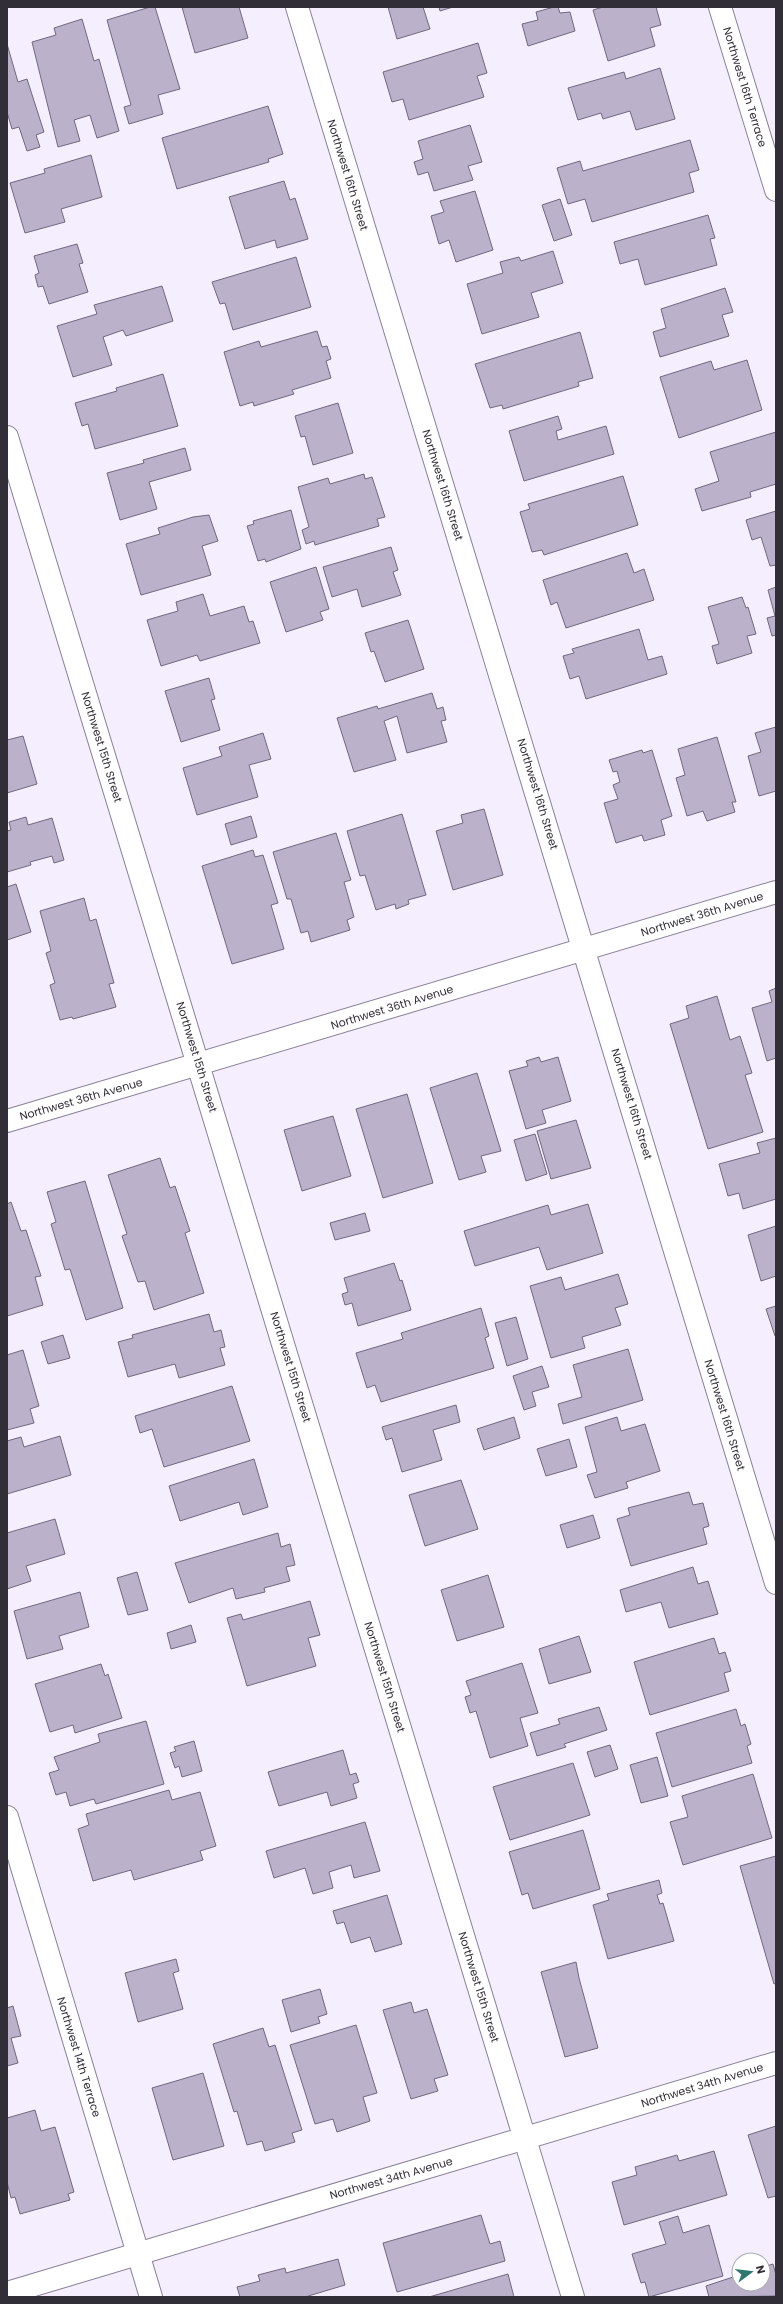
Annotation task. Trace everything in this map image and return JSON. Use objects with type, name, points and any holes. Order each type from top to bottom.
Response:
[{"type":"street","name":"Northwest 16th Street","points":[[297,7],[585,949],[776,1582]]},
{"type":"street","name":"Northwest 16th Terrace","points":[[720,7],[776,190]]},
{"type":"street","name":"Northwest 15th Street","points":[[7,437],[573,2297]]},
{"type":"street","name":"Northwest 36th Avenue","points":[[7,1121],[776,892]]},
{"type":"street","name":"Northwest 14th Terrace","points":[[7,1817],[151,2297]]},
{"type":"street","name":"Northwest 34th Avenue","points":[[7,2293],[776,2063]]},
{"type":"building","points":[[150,7],[155,7],[180,89],[158,95],[163,114],[129,124],[124,107],[131,105],[107,20]]},
{"type":"building","points":[[182,7],[239,7],[248,38],[195,53]]},
{"type":"building","points":[[388,7],[423,7],[430,29],[397,39]]},
{"type":"building","points":[[439,7],[453,7],[440,11]]},
{"type":"building","points":[[558,7],[560,13],[570,12],[575,31],[528,46],[522,24],[538,20],[536,12]]},
{"type":"building","points":[[603,7],[656,7],[661,25],[650,28],[655,46],[608,61],[593,10]]},
{"type":"building","points":[[82,19],[94,61],[99,59],[119,131],[97,138],[90,115],[74,120],[80,141],[58,147],[32,42],[56,35],[54,28]]},
{"type":"building","points":[[478,43],[487,73],[477,76],[484,97],[409,120],[403,99],[392,102],[383,72]]},
{"type":"building","points":[[7,44],[18,82],[27,79],[44,132],[36,135],[40,147],[27,151],[19,127],[12,129],[7,112]]},
{"type":"building","points":[[660,68],[675,119],[636,130],[630,111],[603,119],[601,113],[578,120],[568,88],[624,72],[626,79]]},
{"type":"building","points":[[268,106],[283,154],[268,159],[269,162],[177,189],[162,138]]},
{"type":"building","points":[[470,125],[482,162],[468,166],[473,180],[434,191],[428,172],[418,175],[414,162],[423,159],[418,141]]},
{"type":"building","points":[[690,140],[699,170],[689,173],[694,192],[592,222],[585,199],[568,204],[557,168],[580,161],[583,171]]},
{"type":"building","points":[[91,155],[102,197],[61,209],[65,222],[25,233],[10,183],[45,173],[44,169]]},
{"type":"building","points":[[284,181],[290,200],[295,198],[308,239],[277,248],[275,240],[245,249],[229,197]]},
{"type":"building","points":[[475,191],[493,250],[456,262],[449,240],[439,244],[431,216],[444,212],[440,201]]},
{"type":"building","points":[[560,199],[572,235],[554,241],[542,205]]},
{"type":"building","points":[[708,215],[715,238],[710,239],[717,265],[645,285],[638,259],[620,264],[614,242]]},
{"type":"building","points":[[77,244],[83,263],[79,264],[88,292],[49,304],[43,286],[38,287],[35,275],[39,273],[34,256]]},
{"type":"building","points":[[553,251],[563,283],[531,293],[539,317],[482,334],[467,284],[503,273],[500,262],[519,257],[521,261]]},
{"type":"building","points":[[296,257],[311,307],[233,330],[225,303],[220,304],[212,282]]},
{"type":"building","points":[[162,286],[173,321],[126,336],[123,330],[103,337],[112,365],[73,377],[57,326],[97,314],[94,305]]},
{"type":"building","points":[[725,288],[733,312],[722,315],[729,336],[660,357],[653,332],[666,328],[661,309]]},
{"type":"building","points":[[317,331],[322,347],[327,346],[331,359],[326,361],[331,378],[292,390],[294,394],[254,406],[253,402],[240,406],[224,352],[259,341],[261,347]]},
{"type":"building","points":[[580,332],[593,378],[578,382],[579,386],[503,409],[502,405],[490,408],[475,364]]},
{"type":"building","points":[[747,360],[762,410],[679,438],[660,377],[711,361],[714,370]]},
{"type":"building","points":[[163,374],[178,426],[95,449],[88,424],[82,426],[75,403],[117,391],[116,388]]},
{"type":"building","points":[[338,403],[353,453],[313,465],[305,436],[301,437],[295,416]]},
{"type":"building","points":[[558,416],[562,429],[556,431],[558,440],[606,426],[614,454],[524,481],[509,431]]},
{"type":"building","points":[[776,432],[776,484],[750,492],[751,497],[702,511],[695,489],[719,481],[710,452]]},
{"type":"building","points":[[185,448],[191,470],[149,482],[157,509],[120,520],[107,473],[144,463],[143,460]]},
{"type":"building","points":[[364,474],[365,479],[372,477],[385,517],[377,519],[379,526],[315,545],[314,541],[306,544],[302,530],[309,527],[298,487],[328,478],[330,484]]},
{"type":"building","points":[[623,476],[638,525],[544,555],[542,550],[532,552],[520,512],[530,509],[528,504]]},
{"type":"building","points":[[291,510],[301,549],[266,562],[265,559],[258,561],[247,526],[254,524],[253,521]]},
{"type":"building","points":[[776,511],[776,565],[770,566],[761,537],[752,540],[746,520]]},
{"type":"building","points":[[209,515],[218,541],[202,546],[211,575],[141,595],[126,544],[160,534],[158,528],[193,517]]},
{"type":"building","points":[[391,547],[398,570],[393,572],[401,595],[362,607],[357,589],[332,597],[323,567]]},
{"type":"building","points":[[627,553],[634,573],[644,569],[654,600],[566,628],[557,602],[551,605],[543,580]]},
{"type":"building","points":[[316,567],[329,609],[320,612],[323,620],[286,632],[270,582]]},
{"type":"building","points":[[776,587],[776,635],[772,636],[767,618],[775,616],[768,590]]},
{"type":"building","points":[[203,594],[210,616],[244,606],[249,622],[253,621],[260,643],[200,661],[197,655],[161,666],[147,620],[178,611],[176,602]]},
{"type":"building","points":[[742,597],[746,608],[748,607],[756,634],[747,636],[752,653],[717,664],[712,646],[719,644],[708,607]]},
{"type":"building","points":[[408,620],[424,669],[385,682],[374,651],[371,652],[365,633]]},
{"type":"building","points":[[639,629],[648,660],[662,656],[667,674],[586,699],[579,676],[570,679],[563,656],[574,653],[572,649]]},
{"type":"building","points":[[209,678],[215,699],[211,700],[220,730],[181,742],[165,691]]},
{"type":"building","points":[[432,693],[437,709],[443,707],[446,720],[441,721],[447,742],[407,753],[397,716],[384,721],[396,760],[354,772],[337,718],[377,706],[378,709]]},
{"type":"building","points":[[776,727],[776,791],[759,796],[748,756],[761,752],[755,733]]},
{"type":"building","points":[[263,733],[271,759],[249,765],[258,797],[197,815],[183,768],[222,756],[219,747]]},
{"type":"building","points":[[23,736],[37,784],[7,793],[7,740]]},
{"type":"building","points":[[717,737],[736,802],[732,802],[735,812],[707,821],[703,811],[687,816],[676,778],[685,775],[678,749]]},
{"type":"building","points":[[642,750],[643,753],[652,750],[672,816],[661,820],[665,835],[644,841],[642,835],[616,843],[604,803],[618,799],[613,785],[620,782],[617,771],[613,772],[609,760]]},
{"type":"building","points":[[484,809],[503,875],[453,890],[436,831],[463,823],[461,815]]},
{"type":"building","points":[[402,814],[426,895],[408,900],[409,904],[396,909],[395,904],[376,910],[365,875],[360,876],[347,831]]},
{"type":"building","points":[[251,816],[257,837],[231,845],[225,824]]},
{"type":"building","points":[[26,817],[28,825],[52,818],[64,860],[54,863],[52,856],[30,862],[31,865],[7,872],[7,831],[11,830],[9,822]]},
{"type":"building","points":[[336,833],[351,880],[344,882],[354,917],[347,920],[350,930],[311,942],[308,931],[301,933],[291,899],[287,899],[273,852]]},
{"type":"building","points":[[253,850],[255,857],[263,855],[278,903],[271,905],[284,949],[232,964],[202,866]]},
{"type":"building","points":[[16,884],[31,932],[7,940],[7,887]]},
{"type":"building","points":[[84,898],[90,921],[96,919],[114,983],[109,984],[116,1007],[73,1019],[72,1017],[60,1020],[50,985],[55,983],[46,953],[51,951],[40,911]]},
{"type":"building","points":[[776,988],[776,1058],[767,1061],[752,1008],[772,1002],[769,991]]},
{"type":"building","points":[[717,996],[730,1040],[740,1036],[752,1073],[745,1075],[763,1132],[708,1149],[670,1024],[689,1018],[686,1006]]},
{"type":"building","points":[[539,1057],[541,1062],[558,1057],[571,1101],[542,1110],[546,1123],[526,1129],[509,1071],[528,1066],[526,1061]]},
{"type":"building","points":[[477,1073],[501,1151],[481,1156],[486,1172],[459,1180],[430,1088]]},
{"type":"building","points":[[407,1094],[433,1183],[383,1198],[356,1109]]},
{"type":"building","points":[[333,1116],[351,1176],[302,1191],[284,1130]]},
{"type":"building","points":[[576,1120],[591,1168],[551,1179],[537,1131]]},
{"type":"building","points":[[535,1134],[547,1174],[526,1181],[514,1140]]},
{"type":"building","points":[[776,1138],[776,1199],[743,1209],[739,1193],[728,1196],[719,1164],[760,1153],[757,1143]]},
{"type":"building","points":[[160,1158],[170,1188],[175,1186],[190,1231],[185,1233],[204,1293],[154,1310],[145,1281],[138,1282],[122,1236],[127,1234],[108,1175]]},
{"type":"building","points":[[85,1181],[123,1308],[86,1320],[70,1269],[65,1270],[51,1224],[56,1222],[47,1192]]},
{"type":"building","points":[[11,1202],[21,1231],[26,1230],[41,1276],[35,1277],[43,1305],[7,1316],[7,1204]]},
{"type":"building","points":[[588,1204],[603,1253],[547,1270],[539,1247],[475,1266],[464,1231],[548,1205],[551,1215]]},
{"type":"building","points":[[365,1213],[370,1231],[335,1240],[330,1223]]},
{"type":"building","points":[[776,1226],[776,1276],[761,1281],[748,1235]]},
{"type":"building","points":[[394,1263],[400,1281],[402,1280],[411,1310],[358,1326],[352,1303],[345,1305],[342,1294],[348,1292],[344,1278]]},
{"type":"building","points":[[618,1274],[628,1304],[615,1308],[621,1325],[582,1337],[585,1348],[551,1358],[530,1286],[561,1277],[565,1290]]},
{"type":"building","points":[[776,1306],[776,1336],[775,1336],[766,1309]]},
{"type":"building","points":[[481,1308],[489,1336],[485,1338],[494,1368],[381,1402],[375,1385],[367,1388],[356,1353],[403,1339],[401,1333]]},
{"type":"building","points":[[209,1314],[214,1332],[221,1330],[225,1347],[220,1348],[225,1365],[179,1378],[175,1364],[128,1377],[118,1342],[133,1338],[132,1335]]},
{"type":"building","points":[[516,1317],[528,1359],[507,1366],[495,1323]]},
{"type":"building","points":[[63,1335],[70,1358],[48,1364],[41,1342]]},
{"type":"building","points":[[628,1349],[643,1400],[563,1424],[558,1404],[582,1397],[573,1365]]},
{"type":"building","points":[[23,1350],[39,1406],[30,1409],[34,1423],[7,1430],[7,1355]]},
{"type":"building","points":[[542,1366],[549,1387],[532,1392],[536,1406],[524,1410],[513,1376]]},
{"type":"building","points":[[232,1386],[250,1441],[164,1467],[152,1429],[140,1433],[135,1416]]},
{"type":"building","points":[[456,1405],[460,1422],[433,1430],[442,1460],[402,1472],[392,1438],[386,1440],[382,1427]]},
{"type":"building","points":[[514,1417],[520,1438],[484,1450],[477,1429]]},
{"type":"building","points":[[617,1417],[621,1431],[645,1424],[660,1471],[626,1482],[628,1488],[595,1498],[587,1475],[597,1472],[585,1427]]},
{"type":"building","points":[[60,1436],[71,1475],[7,1494],[7,1441],[21,1437],[24,1447]]},
{"type":"building","points":[[569,1439],[577,1467],[546,1476],[537,1449]]},
{"type":"building","points":[[254,1459],[268,1507],[243,1515],[239,1502],[180,1521],[169,1486]]},
{"type":"building","points":[[461,1480],[478,1529],[425,1546],[409,1495]]},
{"type":"building","points":[[689,1492],[693,1505],[703,1503],[709,1526],[703,1528],[707,1544],[631,1566],[617,1519],[630,1515],[628,1508]]},
{"type":"building","points":[[593,1515],[600,1538],[567,1548],[560,1525]]},
{"type":"building","points":[[55,1519],[65,1554],[26,1566],[31,1581],[7,1589],[7,1533]]},
{"type":"building","points":[[278,1533],[281,1547],[290,1544],[295,1565],[286,1567],[290,1581],[264,1588],[265,1592],[236,1599],[233,1588],[189,1603],[175,1563]]},
{"type":"building","points":[[693,1567],[698,1584],[708,1581],[718,1614],[669,1628],[661,1602],[626,1612],[620,1590]]},
{"type":"building","points":[[137,1572],[148,1610],[128,1615],[117,1578]]},
{"type":"building","points":[[488,1575],[504,1627],[457,1641],[441,1590]]},
{"type":"building","points":[[80,1592],[89,1627],[59,1636],[63,1649],[27,1659],[14,1611]]},
{"type":"building","points":[[310,1601],[320,1635],[308,1638],[316,1666],[247,1686],[227,1618],[241,1614],[243,1620]]},
{"type":"building","points":[[191,1625],[196,1642],[171,1649],[167,1633]]},
{"type":"building","points":[[579,1636],[591,1672],[549,1684],[539,1649]]},
{"type":"building","points":[[714,1638],[719,1654],[725,1652],[731,1671],[724,1673],[729,1691],[650,1715],[634,1662]]},
{"type":"building","points":[[522,1663],[538,1713],[520,1718],[528,1746],[490,1758],[476,1711],[470,1713],[465,1697],[471,1695],[466,1681]]},
{"type":"building","points":[[101,1664],[105,1676],[108,1674],[122,1718],[75,1733],[73,1725],[50,1732],[35,1684]]},
{"type":"building","points":[[599,1707],[607,1730],[564,1744],[566,1747],[537,1756],[530,1733],[560,1724],[558,1719]]},
{"type":"building","points":[[736,1709],[741,1726],[745,1724],[751,1744],[747,1746],[752,1763],[672,1787],[656,1733]]},
{"type":"building","points":[[146,1721],[164,1784],[96,1804],[94,1799],[70,1806],[66,1792],[56,1795],[49,1773],[59,1770],[54,1757],[100,1742],[98,1734]]},
{"type":"building","points":[[194,1741],[202,1771],[182,1777],[179,1766],[175,1768],[170,1753],[176,1751],[174,1747]]},
{"type":"building","points":[[610,1745],[618,1769],[595,1777],[587,1752]]},
{"type":"building","points":[[343,1750],[350,1775],[356,1773],[359,1782],[353,1784],[357,1798],[331,1806],[327,1792],[279,1806],[268,1772]]},
{"type":"building","points":[[657,1757],[668,1796],[641,1803],[630,1765]]},
{"type":"building","points":[[573,1763],[590,1815],[510,1840],[493,1787]]},
{"type":"building","points":[[753,1774],[772,1838],[683,1865],[670,1822],[688,1817],[682,1796]]},
{"type":"building","points":[[169,1790],[172,1800],[200,1792],[216,1846],[200,1851],[203,1860],[134,1880],[131,1870],[93,1881],[78,1829],[89,1825],[86,1814]]},
{"type":"building","points":[[365,1822],[380,1871],[354,1878],[351,1865],[329,1872],[333,1888],[313,1894],[305,1868],[274,1878],[266,1851]]},
{"type":"building","points":[[583,1830],[600,1889],[533,1909],[528,1893],[522,1895],[509,1852]]},
{"type":"building","points":[[776,1856],[776,1983],[774,1984],[740,1866]]},
{"type":"building","points":[[659,1880],[662,1893],[657,1895],[660,1904],[663,1903],[674,1941],[608,1959],[593,1905],[609,1900],[607,1894]]},
{"type":"building","points":[[387,1895],[402,1944],[375,1952],[370,1937],[351,1943],[344,1922],[337,1924],[333,1911]]},
{"type":"building","points":[[176,1959],[179,1971],[173,1973],[183,2009],[138,2022],[125,1973]]},
{"type":"building","points":[[576,1962],[598,2048],[565,2057],[541,1972]]},
{"type":"building","points":[[320,1989],[327,2014],[318,2017],[320,2023],[291,2032],[282,2000]]},
{"type":"building","points":[[411,2002],[414,2013],[427,2009],[448,2075],[434,2079],[438,2091],[411,2099],[383,2010]]},
{"type":"building","points":[[13,2006],[21,2036],[11,2038],[18,2063],[7,2066],[7,2008]]},
{"type":"building","points":[[356,2025],[377,2093],[363,2097],[370,2121],[337,2132],[333,2119],[315,2124],[290,2045]]},
{"type":"building","points":[[263,2028],[269,2047],[275,2045],[302,2130],[292,2133],[295,2142],[265,2151],[262,2141],[247,2145],[237,2111],[234,2112],[213,2044]]},
{"type":"building","points":[[203,2073],[224,2146],[173,2160],[152,2088]]},
{"type":"building","points":[[35,2110],[41,2131],[55,2127],[74,2192],[68,2194],[70,2200],[20,2214],[15,2197],[11,2198],[7,2182],[7,2118]]},
{"type":"building","points":[[776,2126],[776,2196],[768,2198],[748,2135]]},
{"type":"building","points":[[714,2151],[727,2195],[624,2225],[612,2182],[637,2175],[635,2167],[677,2155],[679,2161]]},
{"type":"building","points":[[481,2215],[490,2244],[500,2241],[505,2261],[397,2292],[383,2243]]},
{"type":"building","points":[[678,2216],[683,2233],[709,2225],[723,2276],[649,2297],[645,2282],[641,2283],[632,2254],[666,2244],[659,2222]]},
{"type":"building","points":[[338,2259],[345,2285],[305,2297],[240,2297],[237,2287],[260,2281],[258,2275],[285,2268],[286,2273]]},
{"type":"building","points":[[773,2264],[776,2275],[776,2296],[709,2297],[706,2286],[731,2278],[731,2292],[771,2292],[771,2265]]},
{"type":"building","points":[[508,2274],[514,2297],[429,2297]]}]
